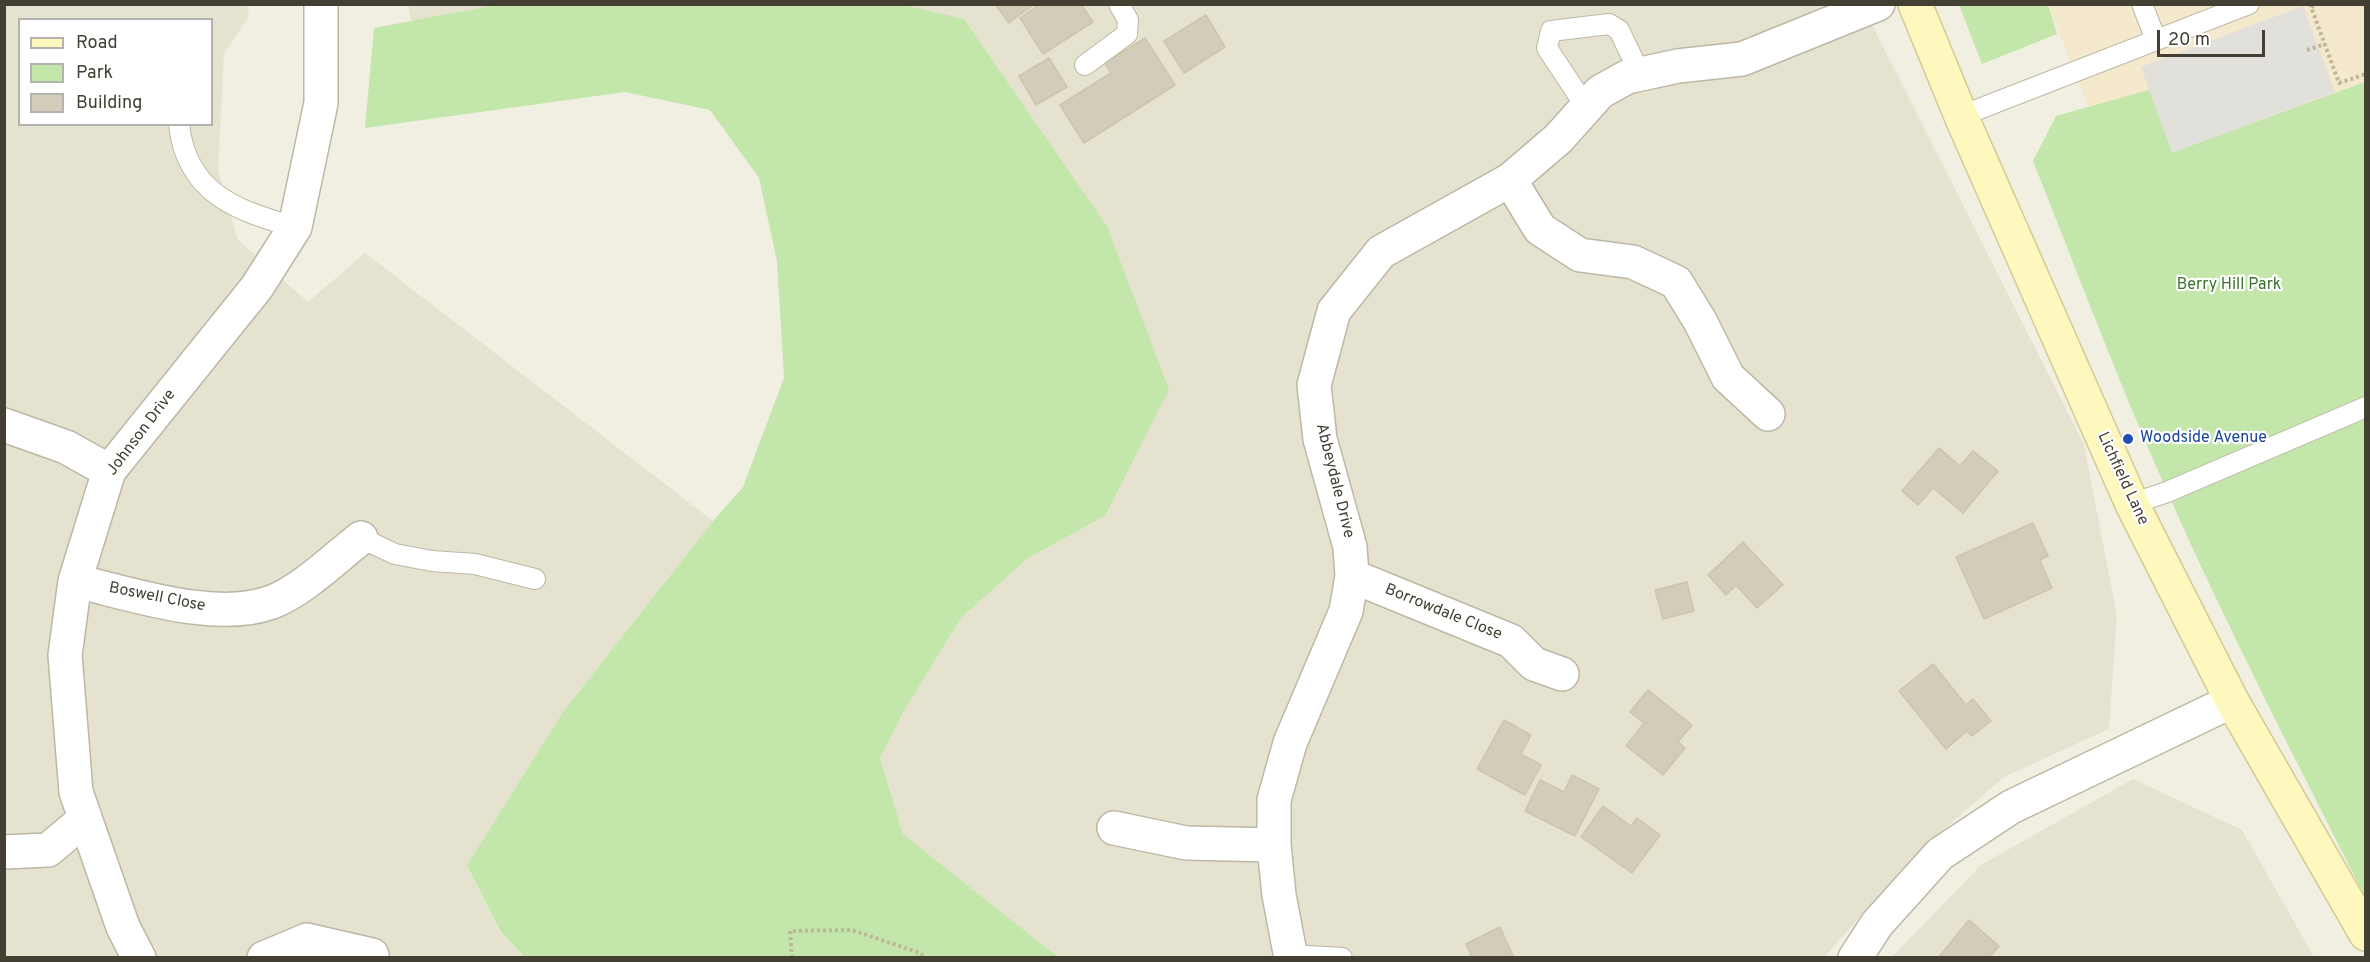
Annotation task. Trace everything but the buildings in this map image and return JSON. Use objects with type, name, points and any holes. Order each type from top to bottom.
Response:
[{"type":"street","name":"Johnson Drive","points":[[139,957],[123,927],[76,792],[65,655],[75,581],[109,471],[257,287],[295,227],[321,103],[321,4]]},
{"type":"street","name":"Abbeydale Drive","points":[[1291,956],[1279,895],[1274,845],[1274,800],[1287,754],[1346,612],[1352,576],[1350,547],[1320,439],[1314,385],[1334,311],[1381,252],[1510,180],[1559,138],[1600,92],[1628,76],[1678,66],[1742,59],[1878,4]]},
{"type":"street","name":"Lichfield Lane","points":[[1915,4],[1961,116],[2132,504],[2232,701],[2366,934]]},
{"type":"street","points":[[1510,180],[1540,229],[1580,255],[1633,262],[1676,282],[1700,321],[1728,377],[1768,414]]},
{"type":"street","points":[[4,425],[66,447],[109,471]]},
{"type":"street","name":"Boswell Close","points":[[75,581],[182,606],[228,610],[272,602],[304,584],[361,538]]},
{"type":"street","name":"Borrowdale Close","points":[[1352,576],[1511,641],[1534,664],[1562,674]]},
{"type":"street","points":[[1855,957],[1877,924],[1940,854],[2011,807],[2232,701]]},
{"type":"street","points":[[4,852],[48,850],[86,819]]},
{"type":"street","points":[[1114,828],[1186,843],[1274,845]]},
{"type":"street","points":[[264,957],[307,940],[372,955]]},
{"type":"lane","points":[[1085,65],[1127,34],[1128,20],[1119,4]]},
{"type":"lane","points":[[2142,4],[2156,40]]},
{"type":"lane","points":[[1961,116],[2249,4]]},
{"type":"lane","points":[[1586,107],[1547,48],[1551,31],[1609,24],[1619,30],[1640,74]]},
{"type":"lane","points":[[179,126],[189,162],[204,183],[226,203],[257,216],[295,227]]},
{"type":"lane","points":[[2132,504],[2178,487],[2366,406]]},
{"type":"lane","points":[[361,538],[395,554],[432,561],[475,564],[535,579]]},
{"type":"lane","points":[[1291,956],[1342,957]]},
{"type":"path","points":[[2318,4],[2311,6],[2339,83],[2366,74]]},
{"type":"path","points":[[2307,51],[2325,44]]},
{"type":"path","points":[[792,957],[790,931],[852,930],[926,957]]},
{"type":"shaded area","points":[[408,4],[501,5],[411,22]]},
{"type":"shaded area","points":[[5,5],[247,5],[249,16],[224,54],[218,170],[238,240],[308,302],[365,253],[713,521],[563,712],[467,865],[499,931],[525,957],[5,958]]},
{"type":"shaded area","points":[[899,5],[1862,5],[2084,445],[2117,616],[2109,729],[2004,777],[1919,851],[1824,957],[1058,957],[903,834],[880,758],[904,711],[961,618],[1028,558],[1105,516],[1107,226],[964,19]]},
{"type":"shaded area","points":[[2048,5],[2365,5],[2365,97],[2117,180]]},
{"type":"shaded area","points":[[2303,6],[2335,92],[2172,153],[2141,67]]},
{"type":"shaded area","points":[[2133,779],[2242,830],[2314,957],[1891,958],[1981,865]]},
{"type":"green space","points":[[501,4],[899,4],[964,19],[1107,226],[1169,390],[1105,516],[1028,558],[961,618],[904,711],[880,758],[903,834],[1058,957],[525,957],[500,931],[467,865],[563,712],[713,521],[743,487],[784,378],[777,261],[759,178],[710,110],[625,92],[365,128],[374,28]]},
{"type":"green space","points":[[1959,5],[2048,5],[2057,34],[1982,64]]},
{"type":"green space","name":"Berry Hill Park","points":[[2365,82],[2365,897],[2189,541],[2131,408],[2033,161],[2056,116],[2149,90],[2173,152]]},
{"type":"place","name":"Woodside Avenue","points":[[2128,439]]}]
